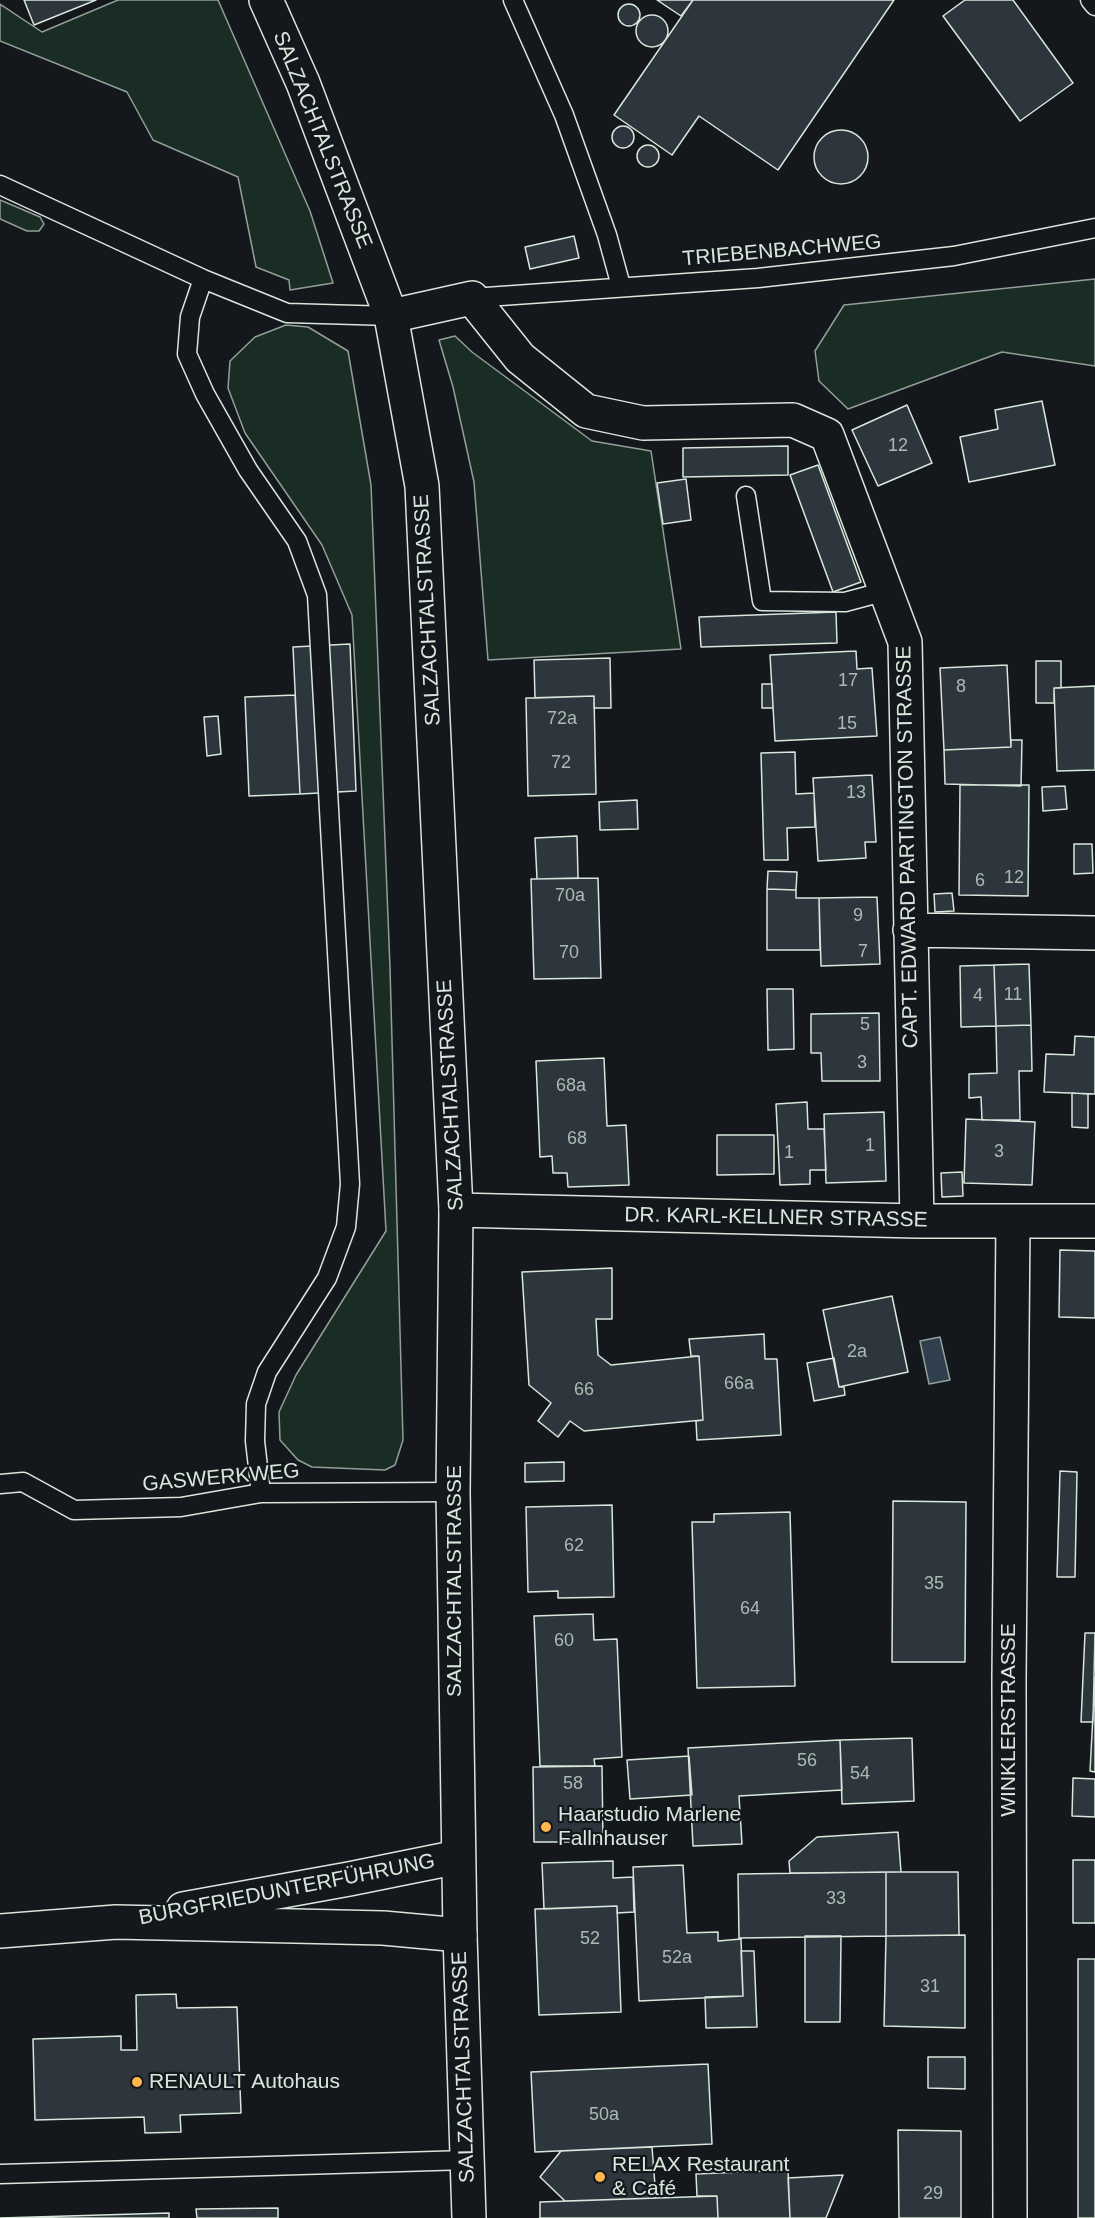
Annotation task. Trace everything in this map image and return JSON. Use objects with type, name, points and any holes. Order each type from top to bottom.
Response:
[{"type":"street","name":"SALZACHTALSTRASSE","points":[[266,0],[303,83],[391,316],[422,486],[456,1210],[453,1492],[458,1857],[469,2218]]},
{"type":"street","points":[[391,316],[472,298]]},
{"type":"street","name":"CAPT. EDWARD PARTINGTON STRASSE","points":[[472,298],[520,358],[586,411],[643,423],[793,420],[827,435],[905,642],[917,1221]]},
{"type":"street","points":[[910,930],[1095,933]]},
{"type":"street","name":"DR. KARL-KELLNER STRASSE","points":[[456,1210],[917,1221],[1095,1221]]},
{"type":"street","name":"WINKLERSTRASSE","points":[[1010,2218],[1009,1668],[1013,1221]]},
{"type":"street","name":"BURGFRIEDUNTERFÜHRUNG","points":[[116,1922],[458,1857]]},
{"type":"street","name":"BURGFRIEDUNTERFÜHRUNG","points":[[0,1931],[116,1922],[372,1928],[460,1935]]},
{"type":"lane","points":[[513,0],[564,115],[607,235],[621,286]]},
{"type":"lane","points":[[1090,0],[1095,6]]},
{"type":"lane","points":[[0,185],[203,279],[288,313],[391,316]]},
{"type":"lane","name":"TRIEBENBACHWEG","points":[[472,298],[758,278],[954,256],[1095,228]]},
{"type":"lane","points":[[203,279],[189,317],[187,354],[205,394],[248,470],[297,542],[317,595],[350,1184],[346,1227],[327,1278],[267,1372],[256,1404],[255,1441],[261,1493]]},
{"type":"lane","points":[[746,496],[762,601],[845,602],[886,591]]},
{"type":"lane","name":"GASWERKWEG","points":[[0,1484],[22,1482],[74,1510],[181,1507],[261,1493],[453,1492]]},
{"type":"lane","points":[[0,2174],[467,2160]]},
{"type":"green space","points":[[118,0],[218,0],[310,211],[333,283],[290,290],[289,280],[256,267],[238,177],[153,140],[127,92],[0,41],[0,4],[42,32]]},
{"type":"green space","points":[[0,200],[40,217],[44,224],[39,231],[27,231],[0,219]]},
{"type":"green space","points":[[1095,279],[1095,366],[1002,352],[848,409],[819,381],[815,351],[844,305]]},
{"type":"green space","points":[[286,325],[308,327],[348,351],[371,485],[390,968],[403,1440],[395,1465],[385,1470],[312,1467],[298,1460],[280,1440],[279,1412],[296,1375],[386,1231],[352,615],[322,545],[245,433],[228,388],[230,361],[255,337]]},
{"type":"green space","points":[[455,336],[472,352],[592,441],[651,451],[681,649],[488,660],[474,482],[453,387],[439,340]]},
{"type":"water","points":[[940,1337],[950,1380],[929,1384],[920,1341]]},
{"type":"building","points":[[24,0],[96,0],[34,25]]},
{"type":"building","points":[[657,0],[693,0],[681,16]]},
{"type":"building","points":[[693,0],[894,0],[778,170],[699,116],[672,155],[614,115]]},
{"type":"building","points":[[965,0],[1013,0],[1073,83],[1020,121],[943,16]]},
{"type":"building","points":[[629,4],[637,7],[640,15],[637,23],[629,26],[621,23],[618,15],[621,7]]},
{"type":"building","points":[[652,15],[663,20],[668,31],[663,42],[652,47],[641,42],[636,31],[641,20]]},
{"type":"building","points":[[623,126],[631,129],[634,137],[631,145],[623,148],[615,145],[612,137],[615,129]]},
{"type":"building","points":[[841,130],[851,132],[860,138],[866,147],[868,157],[866,167],[860,176],[851,182],[841,184],[831,182],[822,176],[816,167],[814,157],[816,147],[822,138],[831,132]]},
{"type":"building","points":[[644,145],[652,145],[659,152],[659,160],[652,167],[644,167],[637,160],[637,152]]},
{"type":"building","points":[[574,236],[579,258],[530,269],[525,247]]},
{"type":"building","points":[[1042,401],[1055,465],[969,482],[960,437],[998,429],[995,410]]},
{"type":"building","points":[[907,405],[932,463],[878,486],[852,430]]},
{"type":"building","points":[[788,446],[788,475],[683,477],[683,448]]},
{"type":"building","points":[[818,465],[861,582],[833,592],[790,475]]},
{"type":"building","points":[[686,479],[691,520],[663,524],[657,483]]},
{"type":"building","points":[[836,612],[837,643],[701,647],[699,617]]},
{"type":"building","points":[[350,644],[356,791],[300,794],[293,647]]},
{"type":"building","points":[[856,651],[857,669],[872,668],[877,736],[775,741],[770,655]]},
{"type":"building","points":[[610,658],[611,708],[594,708],[594,696],[535,698],[534,660]]},
{"type":"building","points":[[1036,661],[1061,661],[1061,688],[1054,688],[1054,703],[1036,703]]},
{"type":"building","points":[[1007,665],[1011,747],[944,750],[940,668]]},
{"type":"building","points":[[762,684],[772,684],[773,708],[762,708]]},
{"type":"building","points":[[1095,686],[1095,770],[1057,771],[1054,688]]},
{"type":"building","points":[[295,695],[300,794],[249,796],[245,697]]},
{"type":"building","points":[[594,696],[596,794],[528,796],[526,698]]},
{"type":"building","points":[[218,716],[221,754],[207,756],[204,717]]},
{"type":"building","points":[[1011,740],[1022,740],[1021,786],[945,784],[944,750],[1011,747]]},
{"type":"building","points":[[795,752],[796,794],[814,793],[815,827],[787,828],[788,860],[764,860],[761,753]]},
{"type":"building","points":[[872,775],[876,842],[865,842],[866,858],[818,861],[813,778]]},
{"type":"building","points":[[960,785],[1029,785],[1028,896],[959,895]]},
{"type":"building","points":[[1065,786],[1067,809],[1043,811],[1042,787]]},
{"type":"building","points":[[637,800],[638,829],[600,830],[599,802]]},
{"type":"building","points":[[577,836],[578,878],[537,879],[535,838]]},
{"type":"building","points":[[1074,844],[1092,844],[1093,873],[1074,874]]},
{"type":"building","points":[[768,871],[797,872],[796,890],[767,889]]},
{"type":"building","points":[[598,878],[601,978],[534,979],[531,879]]},
{"type":"building","points":[[767,889],[796,890],[796,898],[819,898],[820,950],[767,950]]},
{"type":"building","points":[[952,893],[954,911],[935,912],[934,894]]},
{"type":"building","points":[[877,897],[880,964],[821,966],[819,898]]},
{"type":"building","points":[[1029,964],[1031,1025],[996,1026],[994,965]]},
{"type":"building","points":[[994,965],[996,1026],[961,1027],[960,966]]},
{"type":"building","points":[[767,989],[793,989],[794,1049],[768,1050]]},
{"type":"building","points":[[879,1013],[880,1081],[822,1081],[821,1053],[811,1053],[811,1014]]},
{"type":"building","points":[[1031,1025],[1032,1071],[1019,1071],[1020,1120],[982,1120],[981,1097],[969,1098],[969,1074],[997,1073],[996,1026]]},
{"type":"building","points":[[1075,1036],[1095,1037],[1095,1094],[1044,1092],[1046,1054],[1074,1055]]},
{"type":"building","points":[[604,1058],[607,1126],[626,1125],[629,1185],[568,1187],[567,1173],[553,1173],[552,1156],[540,1157],[536,1061]]},
{"type":"building","points":[[1072,1093],[1088,1094],[1088,1128],[1072,1127]]},
{"type":"building","points":[[807,1102],[808,1129],[824,1129],[826,1170],[810,1170],[810,1184],[780,1185],[776,1104]]},
{"type":"building","points":[[884,1112],[886,1181],[826,1183],[824,1114]]},
{"type":"building","points":[[966,1119],[1035,1122],[1032,1185],[964,1183]]},
{"type":"building","points":[[717,1135],[774,1135],[774,1174],[717,1175]]},
{"type":"building","points":[[962,1172],[963,1196],[942,1197],[941,1173]]},
{"type":"building","points":[[1060,1250],[1095,1251],[1095,1318],[1059,1317]]},
{"type":"building","points":[[612,1268],[612,1319],[596,1319],[598,1355],[611,1365],[699,1356],[703,1420],[584,1431],[570,1421],[558,1437],[538,1421],[551,1403],[529,1385],[522,1272]]},
{"type":"building","points":[[892,1296],[908,1372],[839,1387],[823,1310]]},
{"type":"building","points":[[764,1334],[765,1359],[777,1359],[781,1435],[697,1440],[696,1421],[703,1420],[699,1356],[691,1356],[689,1339]]},
{"type":"building","points":[[834,1358],[839,1387],[844,1387],[845,1395],[814,1401],[807,1363]]},
{"type":"building","points":[[564,1462],[564,1481],[525,1482],[525,1463]]},
{"type":"building","points":[[1060,1471],[1077,1472],[1075,1577],[1057,1577]]},
{"type":"building","points":[[893,1501],[966,1502],[965,1662],[892,1662]]},
{"type":"building","points":[[612,1505],[614,1597],[558,1598],[558,1591],[528,1592],[526,1507]]},
{"type":"building","points":[[790,1512],[795,1686],[697,1688],[692,1522],[714,1522],[714,1514]]},
{"type":"building","points":[[593,1614],[594,1640],[617,1639],[622,1757],[594,1759],[595,1766],[540,1766],[534,1616]]},
{"type":"building","points":[[1085,1633],[1095,1633],[1093,1722],[1081,1722]]},
{"type":"building","points":[[1095,1677],[1095,1772],[1090,1771]]},
{"type":"building","points":[[912,1738],[914,1801],[842,1804],[840,1740]]},
{"type":"building","points":[[840,1740],[842,1790],[739,1796],[742,1844],[693,1846],[688,1748]]},
{"type":"building","points":[[689,1756],[692,1795],[630,1799],[627,1760]]},
{"type":"building","points":[[602,1766],[603,1842],[534,1842],[533,1767]]},
{"type":"building","points":[[1073,1778],[1095,1779],[1095,1817],[1072,1816]]},
{"type":"building","points":[[898,1832],[901,1872],[790,1873],[789,1861],[817,1837]]},
{"type":"building","points":[[1073,1860],[1095,1860],[1095,1923],[1073,1923]]},
{"type":"building","points":[[613,1861],[613,1878],[633,1877],[634,1912],[617,1913],[617,1906],[544,1909],[542,1863]]},
{"type":"building","points":[[683,1865],[687,1933],[718,1932],[718,1941],[741,1939],[743,1996],[639,2001],[633,1867]]},
{"type":"building","points":[[886,1872],[886,1936],[739,1938],[738,1874]]},
{"type":"building","points":[[886,1872],[958,1872],[959,1935],[886,1936]]},
{"type":"building","points":[[617,1906],[621,2012],[539,2015],[535,1909]]},
{"type":"building","points":[[965,1935],[965,2028],[884,2026],[886,1936]]},
{"type":"building","points":[[805,1936],[841,1936],[840,2022],[805,2022]]},
{"type":"building","points":[[741,1951],[754,1951],[757,2027],[706,2028],[705,1997],[743,1996]]},
{"type":"building","points":[[1078,1959],[1095,1959],[1095,2218],[1078,2218]]},
{"type":"building","name":"RENAULT Autohaus","points":[[176,1994],[177,2008],[237,2007],[241,2113],[180,2115],[181,2132],[145,2133],[144,2117],[35,2120],[33,2039],[121,2036],[121,2050],[137,2050],[136,1995]]},
{"type":"building","points":[[928,2057],[965,2057],[965,2089],[928,2088]]},
{"type":"building","points":[[708,2064],[712,2144],[535,2152],[531,2072]]},
{"type":"building","points":[[898,2130],[961,2131],[961,2218],[899,2218]]},
{"type":"building","points":[[652,2147],[656,2198],[565,2201],[540,2177],[561,2151]]},
{"type":"building","points":[[788,2170],[790,2218],[718,2218],[717,2196],[697,2196],[696,2174]]},
{"type":"building","points":[[843,2175],[826,2218],[790,2218],[788,2178]]},
{"type":"building","points":[[717,2196],[718,2218],[540,2218],[540,2202]]},
{"type":"building","points":[[278,2208],[278,2218],[197,2218],[196,2209]]},
{"type":"building","points":[[169,2213],[169,2218],[0,2218]]},
{"type":"place","name":"Haarstudio Marlene Fallnhauser","points":[[546,1827]]},
{"type":"place","name":"RENAULT Autohaus","points":[[137,2082]]},
{"type":"place","name":"RELAX Restaurant & Café","points":[[600,2177]]}]
